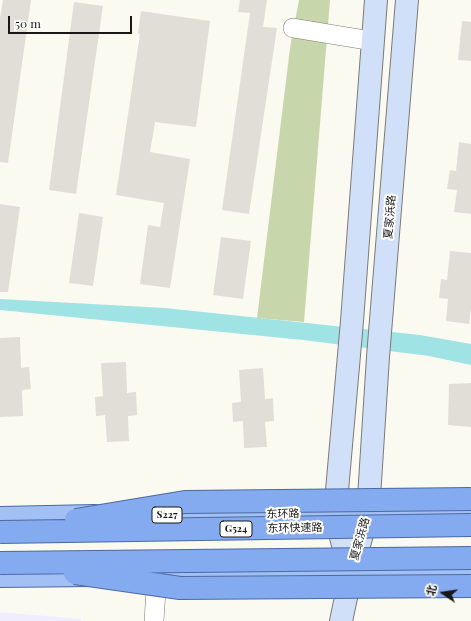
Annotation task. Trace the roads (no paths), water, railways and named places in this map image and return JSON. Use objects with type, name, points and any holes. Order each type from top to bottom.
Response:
[{"type":"highway","points":[[2,528],[185,502],[471,499]]},
{"type":"highway","name":"东环快速路","points":[[2,528],[471,525]]},
{"type":"highway","points":[[1,567],[471,558]]},
{"type":"highway","points":[[1,567],[180,588],[471,586]]},
{"type":"main road","name":"夏家浜路","points":[[350,574],[335,513],[352,321],[376,0]]},
{"type":"main road","name":"夏家浜路","points":[[350,574],[368,513],[378,357],[407,0]]},
{"type":"main road","name":"东环路","points":[[2,528],[335,513],[471,512]]},
{"type":"main road","points":[[1,567],[157,575],[471,572]]},
{"type":"main road","points":[[340,621],[350,574]]},
{"type":"street","points":[[293,28],[372,41]]},
{"type":"street","points":[[154,621],[157,575]]},
{"type":"water","points":[[0,299],[165,308],[420,335],[471,344],[471,365],[429,356],[303,340],[0,310]]}]
